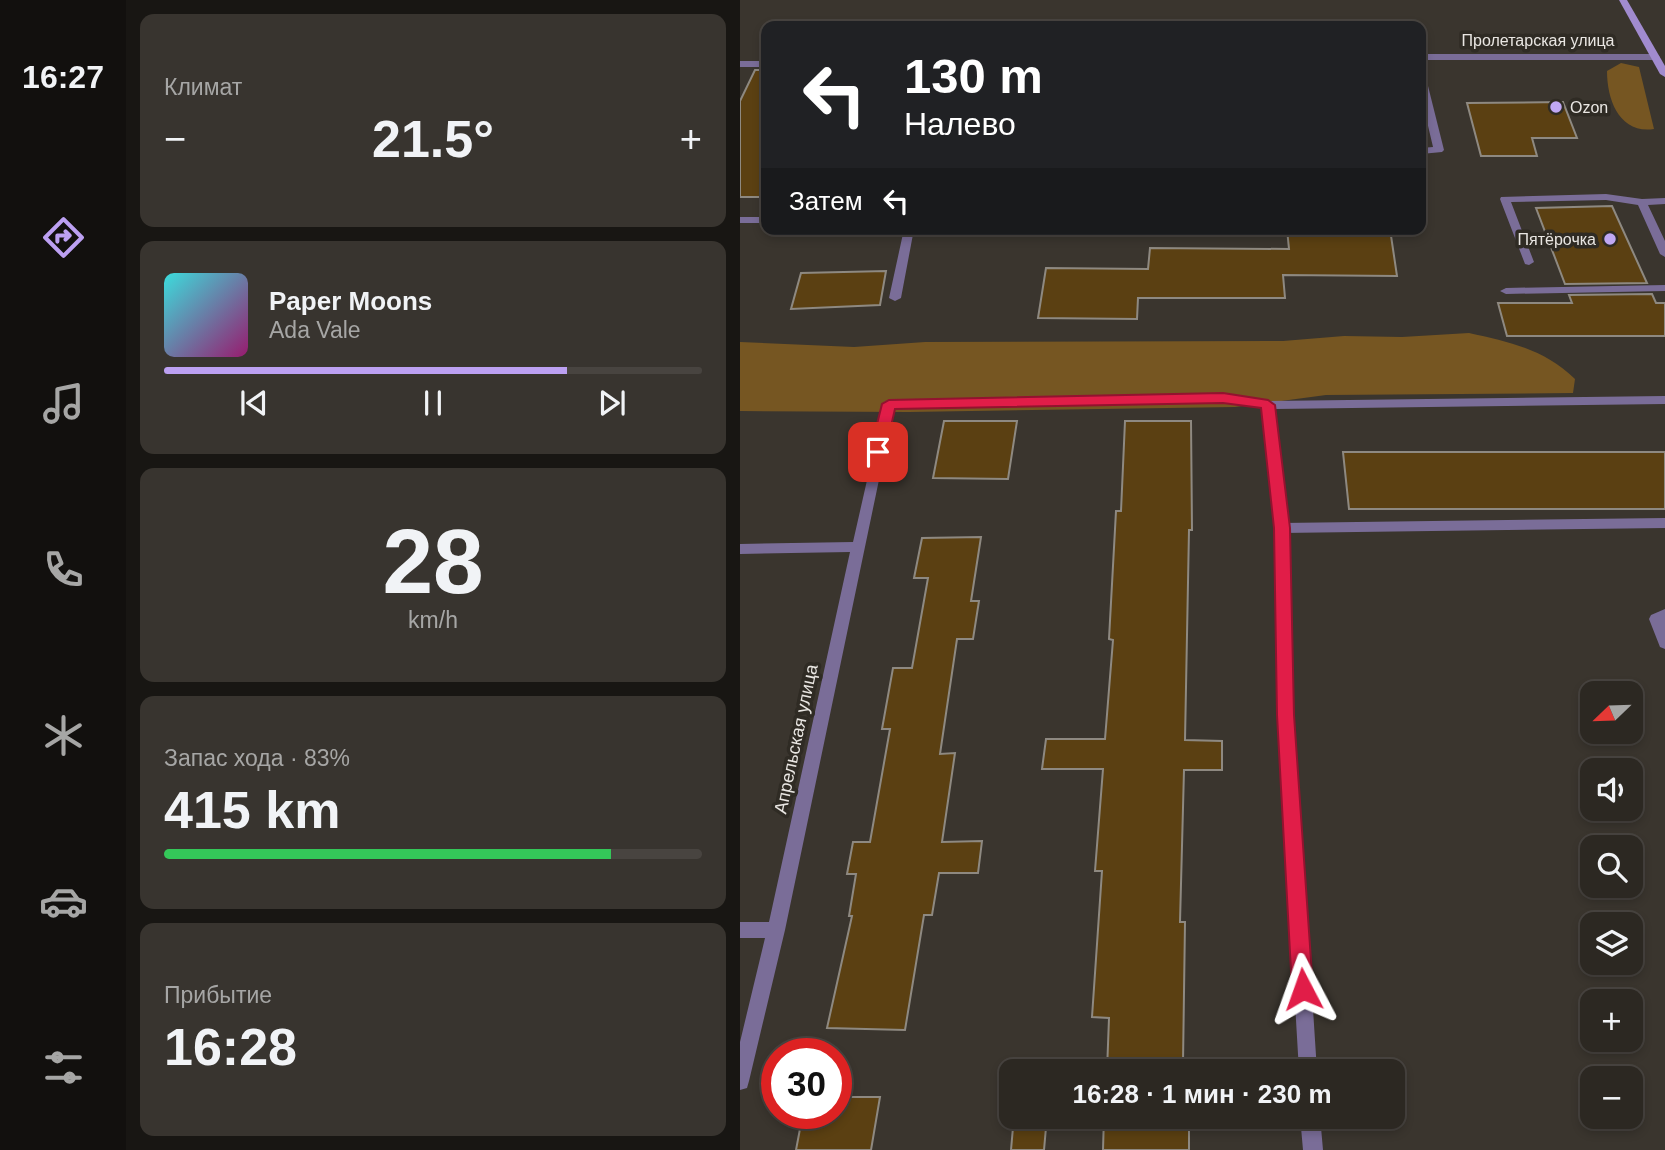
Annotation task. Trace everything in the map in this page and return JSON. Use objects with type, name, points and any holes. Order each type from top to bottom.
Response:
[{"type":"main road","points":[[1623,0],[1665,74]]},
{"type":"street","name":"Пролетарская улица","points":[[1426,57],[1656,57]]},
{"type":"street","points":[[740,64],[761,64]]},
{"type":"street","points":[[1426,98],[1439,150],[1426,151]]},
{"type":"street","points":[[1529,262],[1505,199],[1606,197],[1642,202],[1665,201]]},
{"type":"street","points":[[1642,202],[1665,254]]},
{"type":"street","points":[[740,220],[761,220]]},
{"type":"street","points":[[895,298],[908,235]]},
{"type":"street","points":[[1506,291],[1665,288]]},
{"type":"street","name":"Апрельская улица","points":[[740,1081],[776,930],[856,547],[889,404],[1223,398],[1268,405]]},
{"type":"street","points":[[1307,1059],[1285,715],[1282,528],[1268,405],[1665,400]]},
{"type":"street","points":[[1282,528],[1665,523]]},
{"type":"street","points":[[740,549],[856,547]]},
{"type":"street","points":[[1665,614],[1656,619],[1665,643]]},
{"type":"street","points":[[740,930],[776,930]]},
{"type":"street","points":[[1311,1129],[1313,1150]]},
{"type":"shaded area","points":[[1621,63],[1639,67],[1654,129],[1632,126],[1624,121],[1613,104],[1607,71]]},
{"type":"shaded area","points":[[1469,333],[1525,348],[1551,360],[1575,379],[1573,393],[1326,395],[1235,407],[909,412],[740,411],[740,342],[854,347],[925,342],[1283,341],[1344,336],[1402,337]]},
{"type":"building","points":[[755,70],[761,70],[761,197],[740,197],[740,101]]},
{"type":"building","points":[[1563,102],[1577,138],[1532,138],[1537,156],[1481,156],[1467,103]]},
{"type":"building","points":[[1612,206],[1647,283],[1565,284],[1536,208]]},
{"type":"building","points":[[1288,235],[1391,235],[1397,276],[1283,275],[1285,298],[1138,298],[1137,319],[1038,318],[1046,268],[1148,269],[1150,248],[1289,249]]},
{"type":"building","points":[[886,271],[880,305],[791,309],[801,273]]},
{"type":"building","points":[[1652,294],[1656,303],[1665,303],[1665,336],[1507,336],[1498,303],[1572,303],[1569,295]]},
{"type":"building","points":[[944,421],[1017,421],[1008,479],[933,478]]},
{"type":"building","points":[[1125,421],[1191,421],[1192,530],[1189,530],[1185,740],[1222,741],[1222,770],[1184,770],[1180,922],[1185,922],[1183,1059],[1107,1059],[1109,1018],[1092,1017],[1102,871],[1095,871],[1103,769],[1042,769],[1046,739],[1105,739],[1113,640],[1109,639],[1116,511],[1121,511]]},
{"type":"building","points":[[1343,452],[1665,452],[1665,509],[1349,509]]},
{"type":"building","points":[[981,537],[971,601],[979,601],[973,639],[957,639],[940,754],[955,753],[942,842],[982,841],[978,873],[939,873],[932,915],[924,915],[905,1030],[827,1028],[852,916],[849,916],[856,874],[847,874],[853,842],[870,842],[890,729],[882,729],[893,668],[912,668],[928,578],[914,578],[922,538]]},
{"type":"building","points":[[852,1097],[880,1097],[871,1150],[796,1150],[800,1129],[852,1129]]},
{"type":"building","points":[[1013,1129],[1046,1129],[1044,1150],[1011,1150]]},
{"type":"building","points":[[1104,1129],[1189,1129],[1189,1150],[1103,1150]]},
{"type":"place","name":"Ozon","points":[[1556,107]]},
{"type":"place","name":"Пятёрочка","points":[[1610,239]]},
{"type":"route","points":[[878,452],[889,404],[1223,398],[1268,405],[1282,528],[1285,715],[1303,989]]}]
